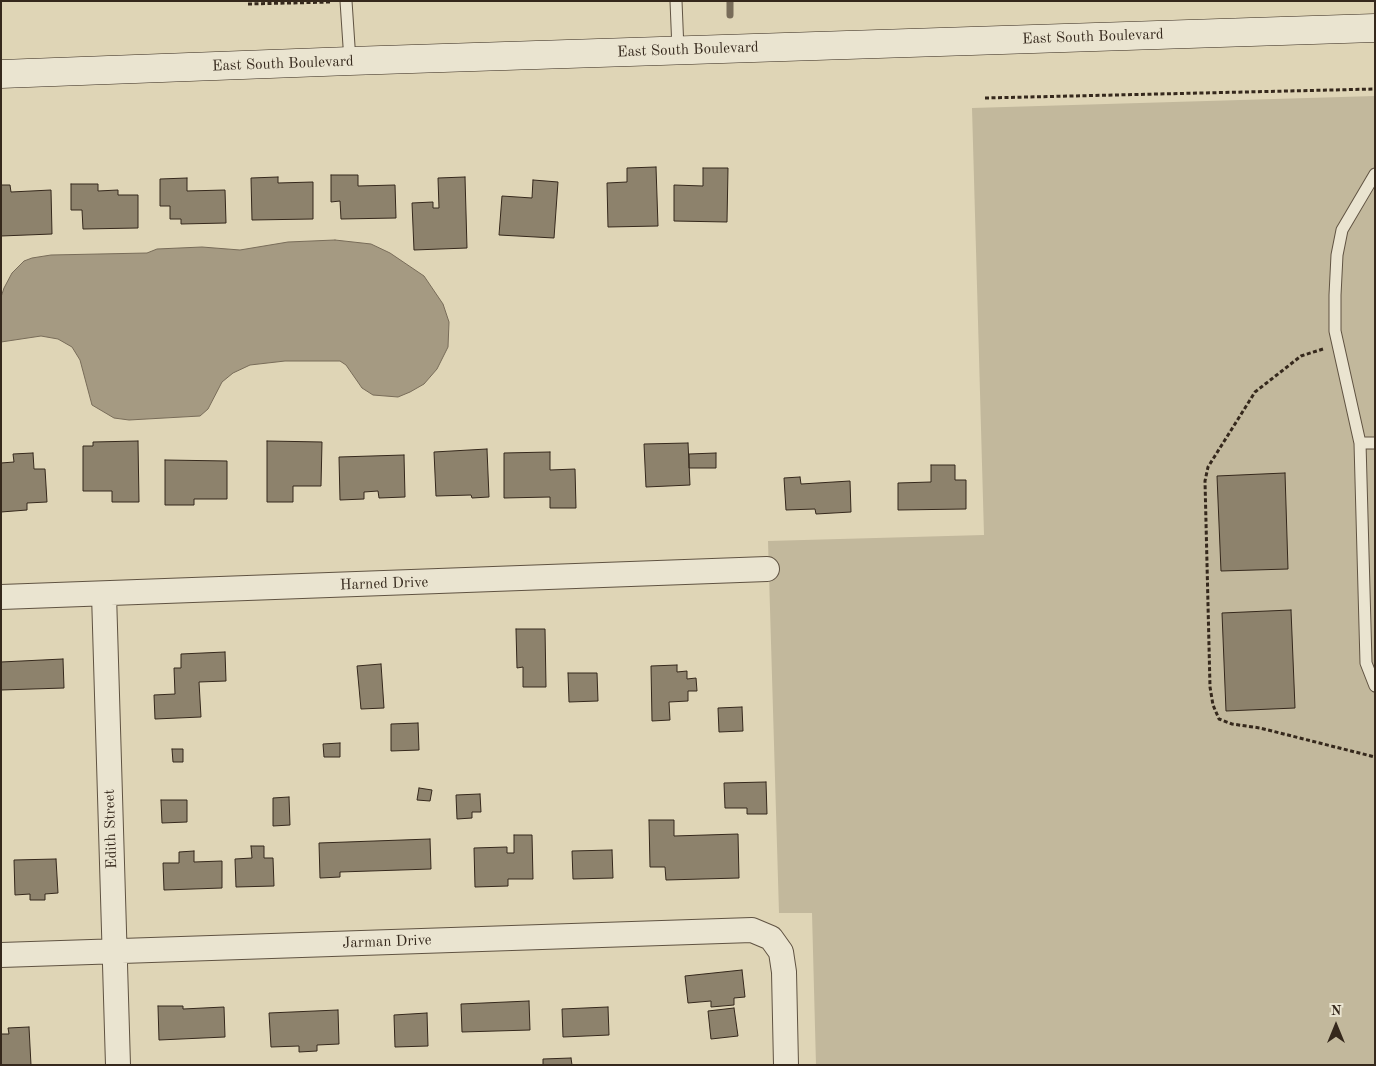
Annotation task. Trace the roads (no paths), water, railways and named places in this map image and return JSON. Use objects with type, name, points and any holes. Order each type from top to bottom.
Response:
[{"type":"street","name":"East South Boulevard","points":[[1,74],[1375,28]]},
{"type":"street","name":"Harned Drive","points":[[1,597],[767,570]]},
{"type":"street","name":"Edith Street","points":[[104,594],[118,1065]]},
{"type":"street","name":"Jarman Drive","points":[[1,955],[752,930],[772,938],[781,952],[784,972],[786,1065]]},
{"type":"lane","points":[[346,1],[350,61]]},
{"type":"lane","points":[[676,1],[678,50]]},
{"type":"lane","points":[[1375,174],[1342,230],[1338,247],[1335,295],[1335,331],[1360,443],[1366,663],[1375,686]]},
{"type":"lane","points":[[1360,443],[1375,443]]},
{"type":"waterway","points":[[730,1],[730,15]]}]
